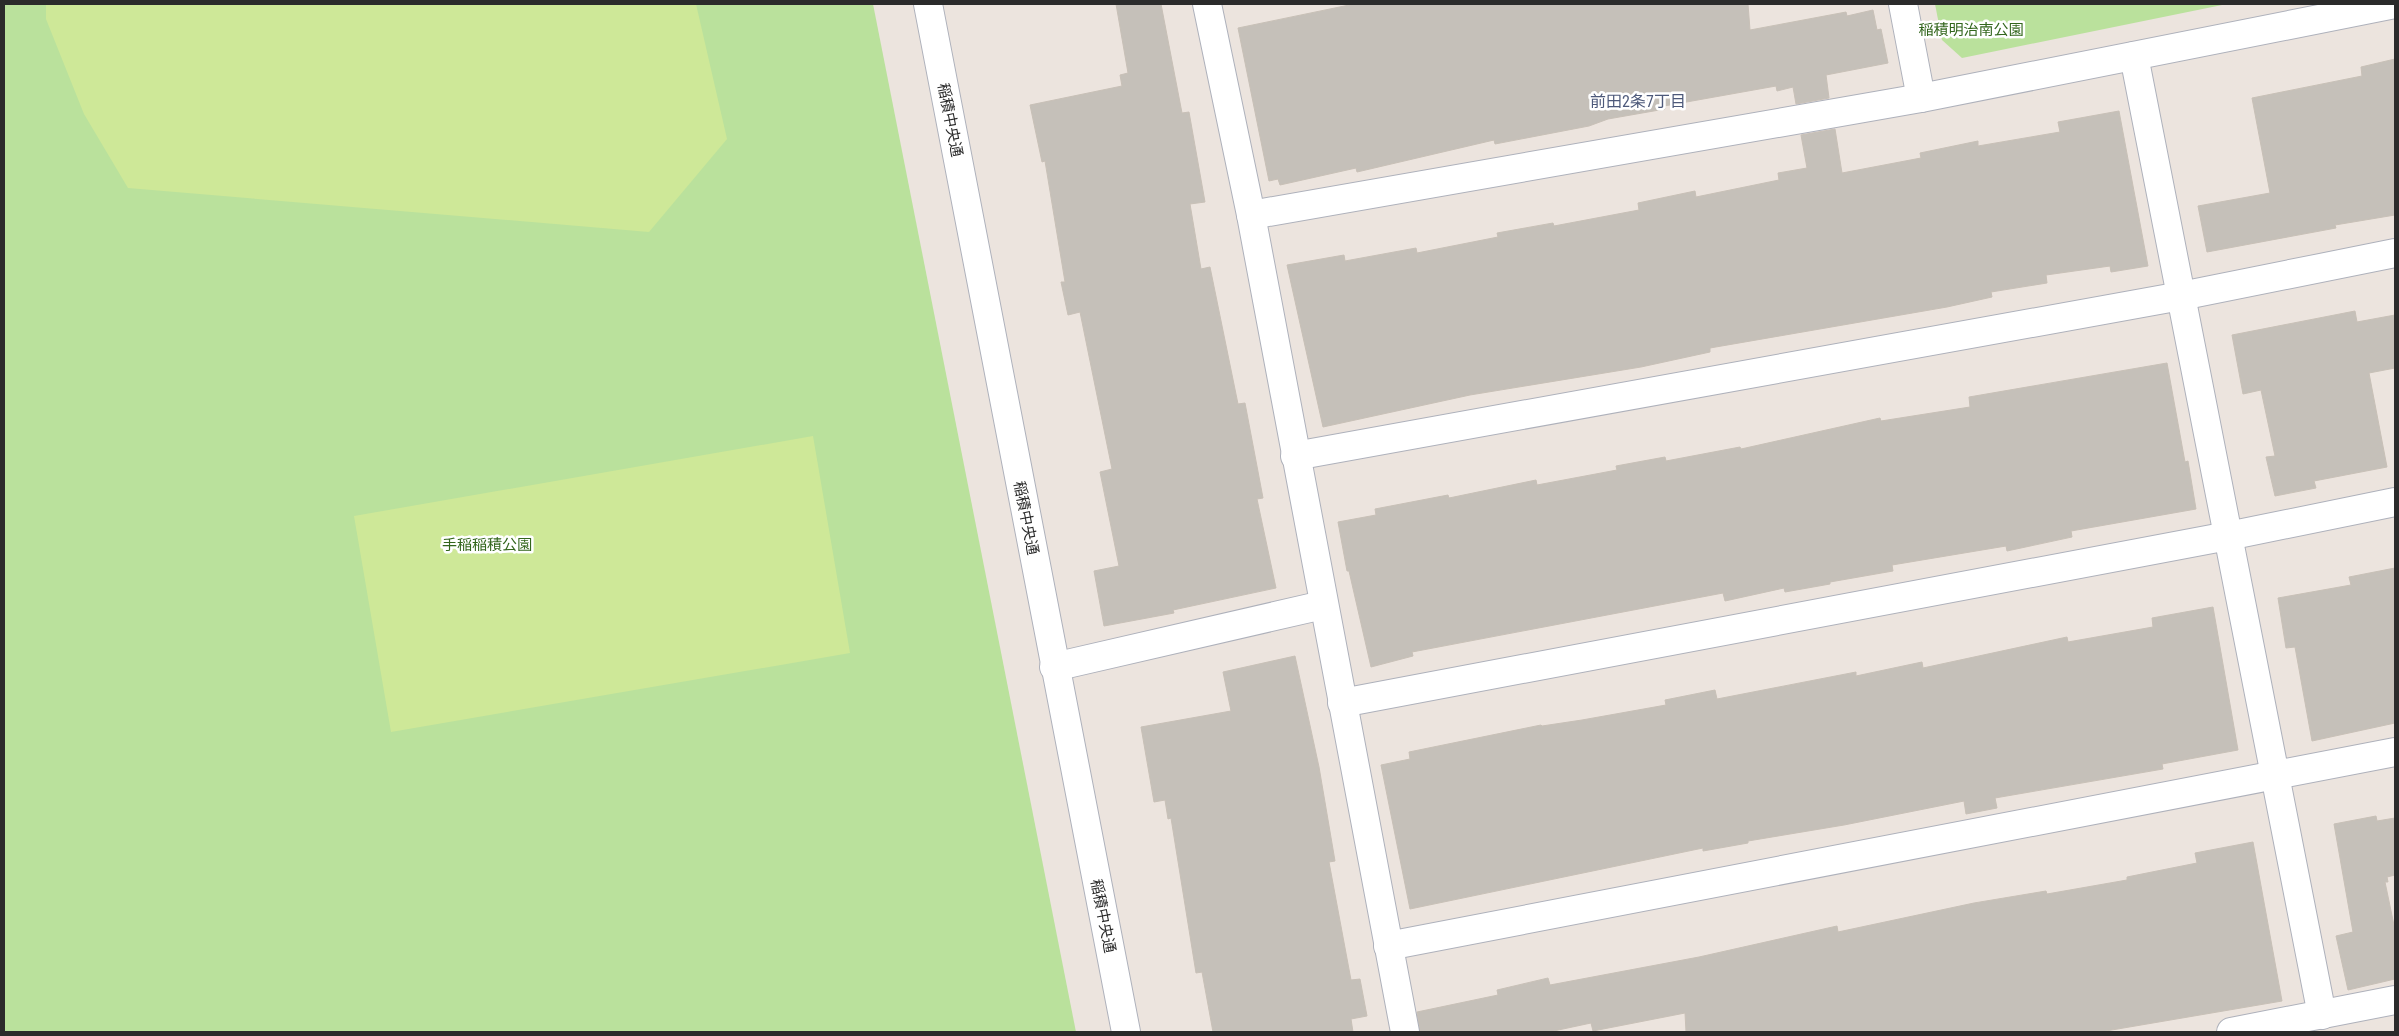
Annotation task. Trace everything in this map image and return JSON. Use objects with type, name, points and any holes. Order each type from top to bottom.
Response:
[{"type":"street","name":"稲積中央通","points":[[928,4],[1054,667],[1126,1032]]},
{"type":"street","points":[[1207,4],[1251,215],[1323,605],[1406,1032]]},
{"type":"street","points":[[1903,4],[1921,98]]},
{"type":"street","points":[[1251,215],[1921,98],[2395,4]]},
{"type":"street","points":[[2134,56],[2322,1015]]},
{"type":"street","points":[[1295,456],[2181,296],[2395,253]]},
{"type":"street","points":[[1342,703],[2228,536],[2395,502]]},
{"type":"street","points":[[1054,667],[1323,605]]},
{"type":"street","points":[[1388,946],[2395,752]]},
{"type":"street","points":[[2231,1032],[2395,1000]]},
{"type":"green space","name":"手稲稲積公園","points":[[4,4],[873,4],[1076,1032],[4,1032]]},
{"type":"green space","points":[[46,4],[696,4],[727,139],[649,232],[128,188],[84,114],[46,19]]},
{"type":"green space","name":"稲積明治南公園","points":[[1935,4],[2227,4],[1962,58],[1942,40]]},
{"type":"green space","points":[[813,436],[850,653],[391,732],[354,516]]},
{"type":"building","points":[[1116,4],[1161,4],[1182,113],[1189,112],[1205,202],[1190,204],[1201,269],[1210,267],[1238,404],[1245,403],[1263,498],[1257,499],[1276,588],[1173,610],[1174,613],[1104,626],[1094,571],[1119,566],[1100,472],[1112,469],[1080,312],[1068,315],[1061,282],[1065,282],[1045,161],[1042,162],[1030,105],[1122,86],[1120,75],[1128,73]]},
{"type":"building","points":[[1354,4],[1748,4],[1750,30],[1846,12],[1847,16],[1873,10],[1877,30],[1881,29],[1888,63],[1826,75],[1829,98],[1796,104],[1793,87],[1777,91],[1776,86],[1664,106],[1665,109],[1608,119],[1589,126],[1495,144],[1494,140],[1357,172],[1356,168],[1280,185],[1278,179],[1269,181],[1238,28]]},
{"type":"building","points":[[2395,59],[2395,215],[2335,225],[2336,228],[2207,252],[2198,206],[2270,193],[2252,98],[2362,76],[2361,67]]},
{"type":"building","points":[[2119,111],[2148,266],[2111,272],[2110,266],[2046,275],[2047,283],[1991,292],[1992,297],[1947,307],[1710,348],[1710,352],[1641,367],[1470,395],[1323,427],[1287,265],[1344,255],[1345,261],[1416,248],[1417,253],[1498,237],[1497,233],[1553,223],[1554,226],[1639,210],[1638,203],[1695,191],[1696,197],[1779,180],[1778,173],[1807,168],[1801,135],[1835,129],[1842,173],[1921,158],[1920,153],[1978,141],[1978,146],[2060,132],[2058,122]]},
{"type":"building","points":[[2355,311],[2357,322],[2395,315],[2395,368],[2369,373],[2387,467],[2314,481],[2316,488],[2275,496],[2266,457],[2275,456],[2261,390],[2243,394],[2232,335]]},
{"type":"building","points":[[2167,363],[2185,462],[2188,461],[2196,509],[2071,531],[2072,537],[2007,551],[2006,546],[1892,565],[1893,571],[1830,582],[1830,584],[1785,592],[1784,588],[1725,601],[1723,593],[1412,652],[1413,656],[1371,667],[1349,571],[1347,571],[1338,522],[1376,515],[1375,509],[1448,495],[1449,498],[1536,480],[1537,485],[1617,470],[1616,466],[1665,457],[1666,461],[1740,447],[1741,449],[1880,418],[1881,421],[1970,407],[1969,397]]},
{"type":"building","points":[[2395,568],[2395,723],[2312,741],[2295,647],[2286,648],[2278,598],[2351,585],[2349,577]]},
{"type":"building","points":[[2213,607],[2238,750],[2162,764],[2163,769],[1995,798],[1997,808],[1966,814],[1964,801],[1844,825],[1748,841],[1748,843],[1703,851],[1703,848],[1410,909],[1381,765],[1410,759],[1409,752],[1541,725],[1582,720],[1666,705],[1665,700],[1715,690],[1717,699],[1856,672],[1856,676],[1922,662],[1923,668],[2067,637],[2068,642],[2153,627],[2152,618]]},
{"type":"building","points":[[1295,656],[1319,767],[1335,861],[1329,862],[1351,980],[1360,979],[1367,1016],[1351,1019],[1353,1032],[1213,1032],[1202,972],[1196,973],[1171,818],[1168,819],[1165,800],[1154,802],[1141,727],[1231,711],[1223,672]]},
{"type":"building","points":[[2376,816],[2377,821],[2395,818],[2395,875],[2387,877],[2388,882],[2385,882],[2395,930],[2395,979],[2348,990],[2336,936],[2353,932],[2334,824]]},
{"type":"building","points":[[2253,842],[2282,1001],[2100,1032],[1686,1032],[1685,1013],[1593,1031],[1591,1023],[1549,1032],[1420,1032],[1417,1012],[1498,995],[1497,990],[1548,978],[1550,985],[1699,957],[1837,926],[1838,932],[1974,903],[2046,891],[2047,894],[2127,880],[2127,877],[2197,863],[2195,853]]},
{"type":"district","name":"前田2条7丁目","points":[[1638,101]]}]
